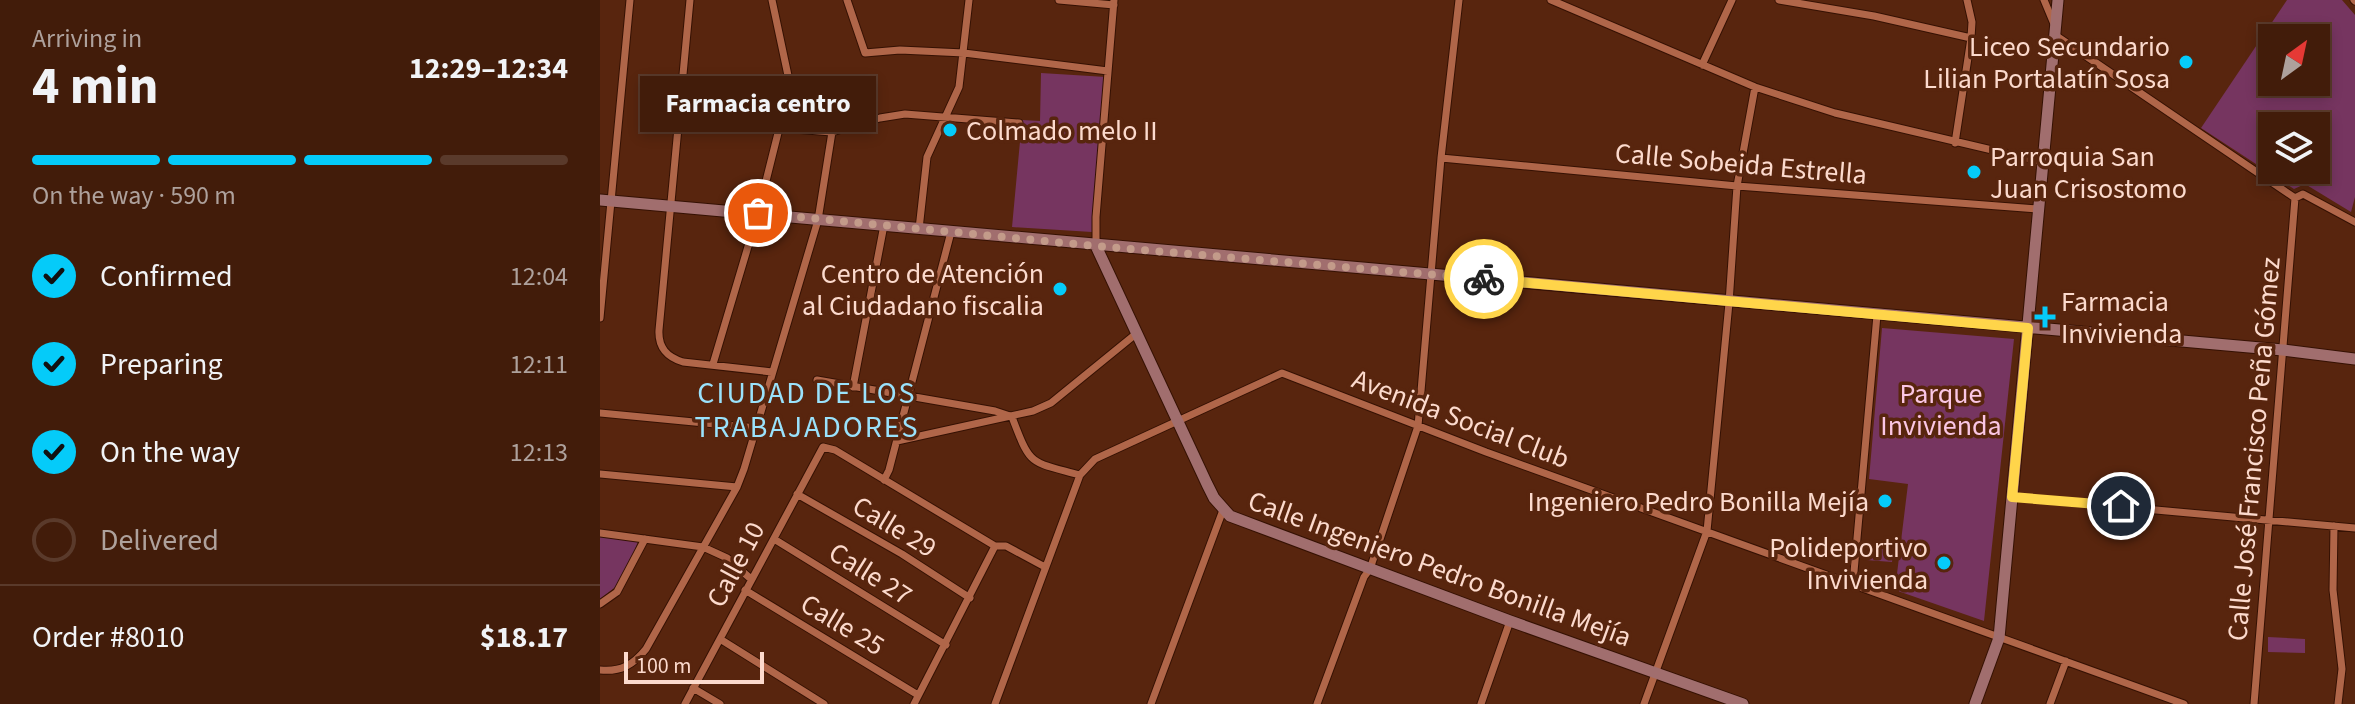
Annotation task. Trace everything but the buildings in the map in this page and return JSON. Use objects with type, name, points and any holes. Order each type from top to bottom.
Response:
[{"type":"main road","points":[[1975,704],[1999,638],[2058,0]]},
{"type":"main road","points":[[606,201],[2283,350],[2355,359]]},
{"type":"main road","name":"Calle Ingeniero Pedro Bonilla Mejía","points":[[1096,246],[1207,484],[1223,510],[1237,520],[1743,704]]},
{"type":"street","points":[[600,318],[606,201],[630,0]]},
{"type":"street","points":[[690,0],[660,344],[676,360],[772,372]]},
{"type":"street","points":[[713,364],[758,213],[790,85],[772,0]]},
{"type":"street","points":[[847,0],[865,53],[900,50],[964,53],[1108,71]]},
{"type":"street","points":[[919,229],[927,157],[959,87],[969,0]]},
{"type":"street","points":[[1059,0],[1114,2]]},
{"type":"street","points":[[1317,704],[1364,577],[1370,569],[1418,426],[1441,158],[1459,0]]},
{"type":"street","points":[[1551,0],[1755,87],[1835,113],[2043,162]]},
{"type":"street","points":[[1702,65],[1732,0]]},
{"type":"street","points":[[1779,0],[1874,16],[1971,38]]},
{"type":"street","points":[[1955,143],[1971,38],[1972,22],[1967,0]]},
{"type":"street","points":[[2044,0],[2055,30],[2295,198],[2303,194],[2355,222]]},
{"type":"street","name":"Calle Ingeniero Pedro Bonilla Mejía","points":[[1096,246],[1114,2]]},
{"type":"street","points":[[1644,704],[1707,531],[1737,186],[1755,87]]},
{"type":"street","points":[[781,128],[832,132],[892,115],[946,115],[1019,123]]},
{"type":"street","points":[[600,670],[619,670],[639,657],[737,487],[818,220],[832,132]]},
{"type":"street","name":"Calle Sobeida Estrella","points":[[1441,158],[1737,186],[2038,209]]},
{"type":"street","name":"Calle José Francisco Peña Gómez","points":[[2254,704],[2295,198]]},
{"type":"street","points":[[853,387],[884,225]]},
{"type":"street","points":[[951,232],[884,480],[995,546],[1006,546],[1045,567]]},
{"type":"street","points":[[1853,583],[1877,315]]},
{"type":"street","points":[[897,441],[1012,417],[1051,403],[1137,333]]},
{"type":"street","name":"Avenida Social Club","points":[[1080,475],[1095,459],[1282,373],[1418,426],[2184,704]]},
{"type":"street","points":[[817,380],[995,411],[1012,417],[1026,453],[1033,461],[1080,475],[995,704]]},
{"type":"street","points":[[600,413],[757,428]]},
{"type":"street","name":"Calle 10","points":[[685,704],[823,447],[835,450],[884,480]]},
{"type":"street","points":[[600,474],[737,487]]},
{"type":"street","name":"Calle 29","points":[[797,494],[902,554],[970,598]]},
{"type":"street","points":[[2012,497],[2355,528]]},
{"type":"street","points":[[1151,704],[1223,510]]},
{"type":"street","points":[[2334,526],[2333,590],[2342,669],[2338,704]]},
{"type":"street","points":[[600,533],[703,547],[727,558],[751,579]]},
{"type":"street","points":[[600,604],[617,592],[645,539]]},
{"type":"street","name":"Calle 27","points":[[774,539],[946,645]]},
{"type":"street","points":[[914,704],[995,546]]},
{"type":"street","name":"Calle 25","points":[[745,590],[918,695]]},
{"type":"street","points":[[1481,704],[1510,621]]},
{"type":"street","points":[[720,639],[824,704]]},
{"type":"street","points":[[2050,704],[2066,661]]},
{"type":"street","points":[[693,688],[720,704]]},
{"type":"green space","points":[[2287,0],[2342,0],[2355,15],[2355,197],[2351,212],[2305,184],[2330,184],[2330,112],[2258,112],[2258,165],[2201,128],[2258,43],[2258,96],[2330,96],[2330,24],[2271,24]]},
{"type":"green space","points":[[1041,73],[1106,77],[1092,232],[1012,227],[1022,120],[1040,121]]},
{"type":"green space","points":[[2286,184],[2305,184],[2294,189]]},
{"type":"green space","name":"Parque Invivienda","points":[[1882,328],[2014,339],[1984,621],[1895,590],[1908,484],[1869,479]]},
{"type":"green space","points":[[600,531],[640,536],[623,581],[600,599]]},
{"type":"green space","points":[[1867,547],[1893,550],[1892,562],[1866,560]]},
{"type":"green space","points":[[2268,637],[2305,639],[2305,653],[2268,652]]},
{"type":"way so far","points":[[758,213],[1484,279]]},
{"type":"place","name":"Liceo Secundario Lilian Portalatín Sosa","points":[[2186,62]]},
{"type":"place","name":"Colmado melo II","points":[[950,130]]},
{"type":"place","name":"Parroquia San Juan Crisostomo","points":[[1974,172]]},
{"type":"place","name":"Farmacia centro","points":[[758,213]]},
{"type":"place","name":"Centro de Atención al Ciudadano fiscalia","points":[[1060,289]]},
{"type":"place","name":"Farmacia Invivienda","points":[[2045,317]]},
{"type":"place","name":"Ingeniero Pedro Bonilla Mejía","points":[[1885,501]]},
{"type":"place","name":"Polideportivo Invivienda","points":[[1944,563]]},
{"type":"district","name":"CIUDAD DE LOS TRABAJADORES","points":[[807,410]]},
{"type":"route","points":[[1484,279],[2028,328],[2012,497],[2121,506]]}]
